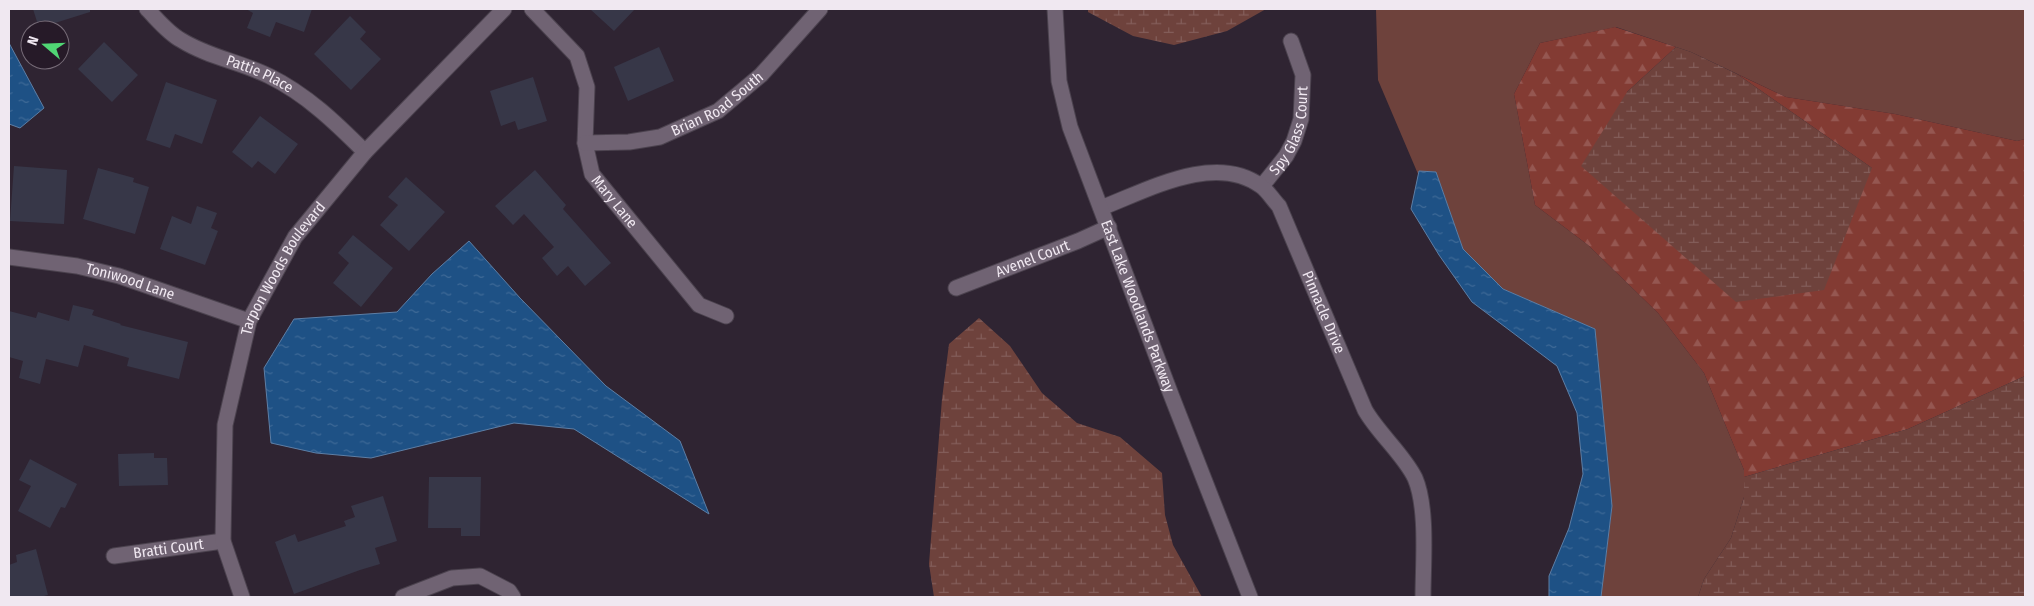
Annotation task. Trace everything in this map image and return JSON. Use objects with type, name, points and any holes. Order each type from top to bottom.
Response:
[{"type":"street","name":"Pattie Place","points":[[147,9],[179,39],[204,52],[268,75],[281,82],[317,107],[365,152]]},
{"type":"street","name":"Tarpon Woods Boulevard","points":[[242,597],[223,541],[226,424],[249,321],[294,236],[365,152],[504,9]]},
{"type":"street","name":"Mary Lane","points":[[532,9],[577,56],[587,87],[585,144],[592,174],[699,305],[726,316]]},
{"type":"street","name":"Brian Road South","points":[[585,144],[629,142],[660,137],[718,111],[761,76],[820,9]]},
{"type":"street","name":"East Lake Woodlands Parkway","points":[[1055,9],[1055,40],[1064,104],[1070,127],[1250,597]]},
{"type":"street","name":"Spy Glass Court","points":[[1262,186],[1286,156],[1294,141],[1301,119],[1303,75],[1291,41]]},
{"type":"street","name":"Pinnacle Drive","points":[[1101,208],[1193,173],[1219,171],[1244,177],[1262,186],[1279,206],[1365,410],[1373,424],[1414,478],[1421,511],[1423,597]]},
{"type":"street","name":"Avenel Court","points":[[956,288],[1078,241],[1108,227]]},
{"type":"street","name":"Toniwood Lane","points":[[9,257],[77,266],[119,276],[249,321]]},
{"type":"street","name":"Bratti Court","points":[[114,556],[223,541]]},
{"type":"street","points":[[403,597],[452,578],[480,576],[509,591],[514,597]]},
{"type":"green space","points":[[1088,9],[1266,9],[1227,31],[1174,45],[1133,36],[1088,12]]},
{"type":"green space","points":[[1376,9],[2025,9],[2025,139],[2017,141],[1895,114],[1786,97],[1691,52],[1616,27],[1540,43],[1514,94],[1535,205],[1588,245],[1658,313],[1704,373],[1744,470],[1744,497],[1731,538],[1704,579],[1698,597],[1601,597],[1612,506],[1595,329],[1503,289],[1463,249],[1436,172],[1419,171],[1418,174],[1378,80]]},
{"type":"green space","points":[[1615,27],[1676,47],[1627,92],[1872,168],[1737,74],[1786,97],[1895,114],[2017,141],[2025,139],[2025,376],[1908,429],[1744,477],[1744,470],[1704,373],[1658,313],[1588,245],[1535,205],[1514,94],[1540,43]]},
{"type":"green space","points":[[1676,47],[1737,74],[1872,168],[1824,290],[1736,302],[1581,166],[1627,92]]},
{"type":"green space","points":[[979,318],[1010,346],[1042,393],[1077,423],[1120,437],[1162,473],[1165,515],[1173,545],[1202,597],[934,597],[929,564],[942,399],[949,344]]},
{"type":"green space","points":[[2025,376],[2025,597],[1698,597],[1704,579],[1731,538],[1744,497],[1744,477],[1908,429]]},
{"type":"water","points":[[9,43],[20,63],[20,70],[24,70],[44,108],[20,128],[9,124]]},
{"type":"water","points":[[1419,171],[1436,172],[1463,249],[1503,289],[1595,329],[1612,506],[1601,597],[1549,597],[1549,576],[1569,528],[1583,474],[1577,413],[1557,366],[1472,302],[1439,255],[1411,209]]},
{"type":"water","points":[[469,241],[520,298],[606,386],[680,441],[709,514],[574,429],[514,423],[371,458],[316,453],[271,443],[264,368],[294,319],[397,312],[432,274]]},
{"type":"building","points":[[33,9],[90,9],[90,12],[64,20],[36,20]]},
{"type":"building","points":[[246,9],[312,9],[304,32],[276,22],[270,37],[247,28],[253,13]]},
{"type":"building","points":[[590,9],[635,9],[614,31]]},
{"type":"building","points":[[350,16],[366,32],[360,39],[381,59],[351,90],[314,54]]},
{"type":"building","points":[[104,42],[138,75],[112,102],[78,69]]},
{"type":"building","points":[[659,47],[674,81],[628,101],[614,67]]},
{"type":"building","points":[[533,77],[547,121],[518,130],[515,121],[501,126],[490,91]]},
{"type":"building","points":[[166,82],[217,100],[202,144],[175,134],[170,148],[146,140]]},
{"type":"building","points":[[260,116],[298,144],[275,174],[258,161],[252,168],[232,152]]},
{"type":"building","points":[[14,166],[67,170],[64,224],[10,221]]},
{"type":"building","points":[[98,168],[134,178],[133,182],[149,187],[135,234],[83,219]]},
{"type":"building","points":[[535,170],[566,205],[563,209],[611,263],[585,286],[568,266],[557,276],[542,258],[554,247],[524,214],[513,225],[495,206]]},
{"type":"building","points":[[406,177],[445,212],[409,251],[380,225],[398,205],[388,197]]},
{"type":"building","points":[[197,206],[217,213],[211,228],[218,231],[205,265],[160,249],[172,216],[191,224]]},
{"type":"building","points":[[353,235],[393,268],[361,307],[333,283],[349,263],[338,253]]},
{"type":"building","points":[[73,305],[94,310],[92,315],[120,325],[188,342],[179,379],[127,366],[129,358],[84,345],[78,367],[46,359],[40,384],[19,378],[23,361],[9,357],[9,311],[36,318],[38,312],[69,321]]},
{"type":"building","points":[[154,453],[154,458],[167,458],[168,485],[119,486],[118,454]]},
{"type":"building","points":[[30,459],[77,484],[65,508],[61,507],[50,528],[18,511],[31,486],[19,480]]},
{"type":"building","points":[[429,477],[481,477],[480,536],[461,536],[461,528],[428,528]]},
{"type":"building","points":[[383,496],[397,541],[375,548],[380,564],[294,594],[275,542],[295,534],[298,542],[346,526],[344,521],[355,517],[351,506]]},
{"type":"building","points":[[36,549],[48,595],[40,597],[9,597],[9,565],[17,562],[16,555]]}]
